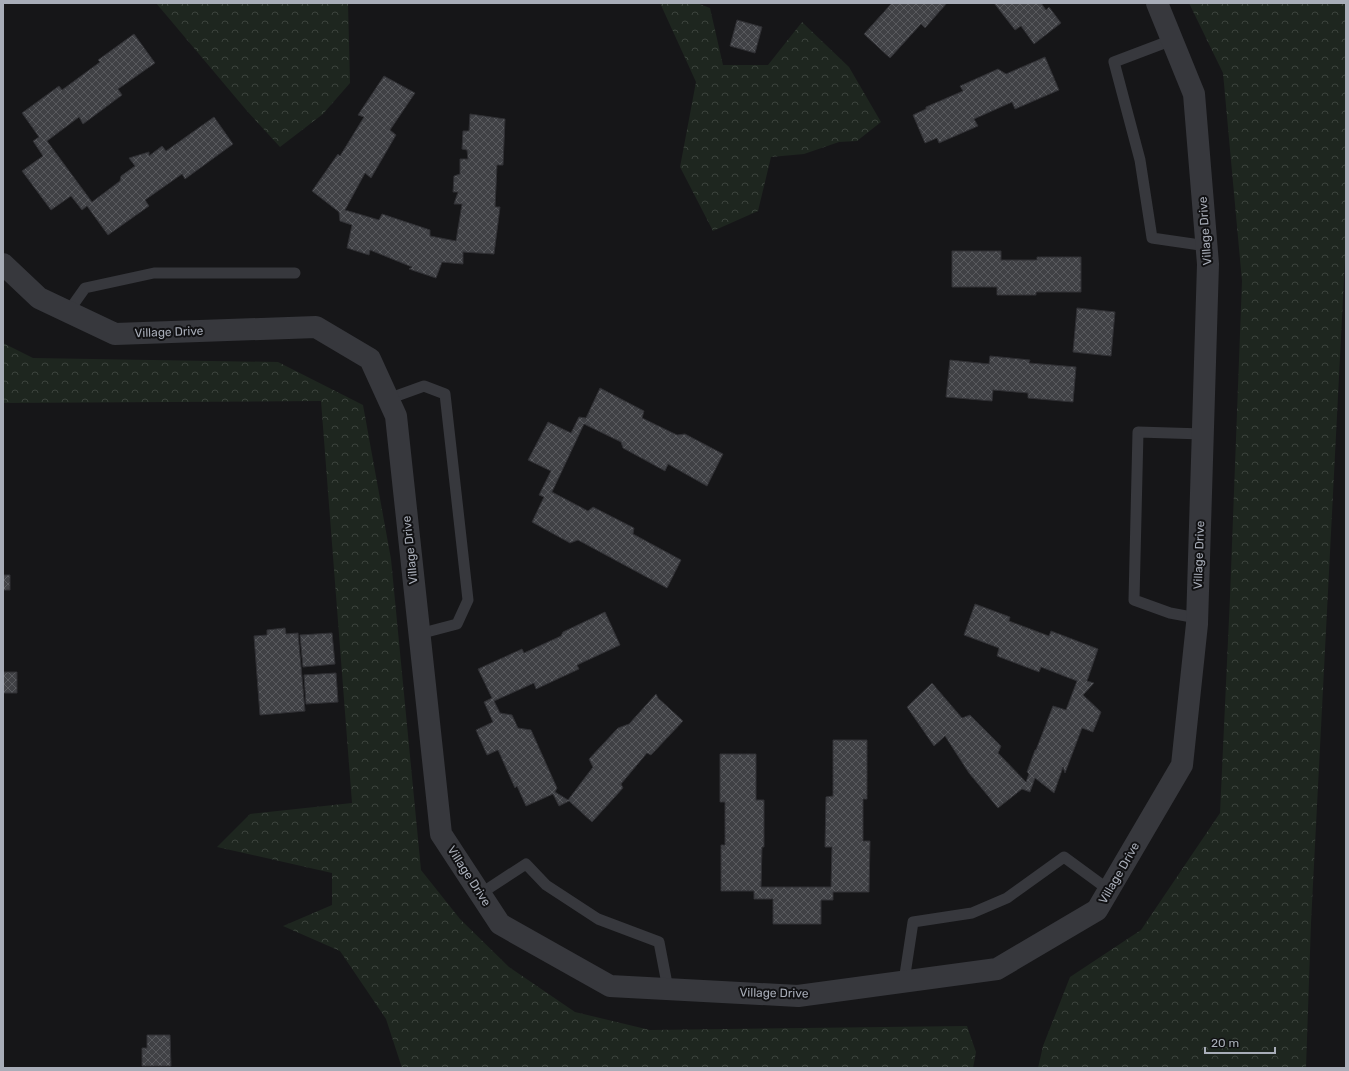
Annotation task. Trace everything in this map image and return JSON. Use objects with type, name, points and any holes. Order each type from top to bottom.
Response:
[{"type":"street","name":"Village Drive","points":[[3,264],[39,298],[115,334],[316,327],[370,359],[396,416],[441,834],[500,924],[610,986],[798,996],[997,968],[1097,910],[1182,765],[1197,618],[1208,264],[1194,94],[1157,3]]},
{"type":"lane","points":[[1172,40],[1114,62],[1140,160],[1152,238],[1207,246]]},
{"type":"lane","points":[[68,312],[84,288],[154,273],[295,273]]},
{"type":"lane","points":[[388,399],[424,386],[445,394],[468,600],[457,624],[420,634]]},
{"type":"lane","points":[[1197,618],[1170,613],[1134,600],[1138,432],[1203,434]]},
{"type":"lane","points":[[904,981],[913,922],[972,913],[1007,898],[1064,857],[1109,890]]},
{"type":"lane","points":[[480,894],[526,864],[546,885],[598,919],[659,942],[668,989]]},
{"type":"green space","points":[[156,3],[348,3],[350,83],[323,114],[280,147],[247,111]]},
{"type":"green space","points":[[660,3],[697,3],[710,8],[723,65],[768,65],[802,22],[849,67],[881,122],[857,141],[839,142],[804,154],[771,157],[758,211],[713,231],[680,167],[696,82]]},
{"type":"green space","points":[[1189,3],[1346,3],[1346,240],[1311,923],[1306,1068],[1038,1068],[1043,1046],[1070,977],[1141,930],[1220,813],[1242,281],[1223,73]]},
{"type":"green space","points":[[3,343],[33,358],[278,362],[363,405],[391,559],[421,870],[460,919],[509,967],[575,1012],[650,1030],[967,1026],[976,1052],[973,1068],[402,1068],[386,1019],[340,951],[283,926],[332,905],[332,873],[217,847],[250,814],[352,803],[321,401],[3,403]]},
{"type":"building","points":[[892,3],[947,3],[925,28],[921,24],[890,58],[864,34]]},
{"type":"building","points":[[994,3],[1041,3],[1046,10],[1049,7],[1061,23],[1034,44],[1021,26],[1015,30]]},
{"type":"building","points":[[737,20],[762,27],[755,53],[730,46]]},
{"type":"building","points":[[134,34],[155,63],[118,89],[122,95],[83,124],[79,117],[47,141],[92,202],[120,181],[121,176],[135,166],[129,158],[149,152],[149,156],[162,146],[166,151],[214,117],[233,144],[185,179],[182,174],[145,200],[149,206],[108,235],[87,206],[82,210],[71,196],[51,210],[22,171],[43,156],[33,141],[39,137],[22,113],[59,86],[62,90],[100,62],[98,60]]},
{"type":"building","points":[[1045,57],[1059,90],[1015,109],[1012,102],[974,119],[978,126],[939,143],[937,138],[925,143],[913,115],[926,109],[926,107],[963,91],[960,86],[998,69],[1006,74]]},
{"type":"building","points":[[384,76],[415,93],[390,130],[396,135],[371,178],[365,173],[345,210],[379,220],[382,214],[430,230],[430,236],[456,241],[462,204],[454,204],[458,192],[453,192],[454,176],[460,174],[460,159],[468,159],[467,150],[462,149],[463,131],[469,131],[470,114],[505,119],[503,165],[497,165],[495,207],[500,207],[494,254],[463,252],[463,264],[442,262],[436,278],[409,269],[412,267],[370,250],[369,255],[347,248],[352,225],[340,221],[339,212],[312,191],[338,154],[340,156],[364,117],[358,115]]},
{"type":"building","points":[[952,251],[1001,251],[1001,260],[1037,260],[1037,257],[1081,257],[1081,292],[1036,292],[1036,295],[997,295],[997,287],[952,287]]},
{"type":"building","points":[[1077,308],[1115,312],[1111,356],[1073,352]]},
{"type":"building","points":[[990,356],[1030,360],[1029,363],[1076,367],[1073,402],[1028,398],[1028,393],[993,390],[992,401],[946,397],[950,360],[989,364]]},
{"type":"building","points":[[600,388],[644,411],[642,418],[677,435],[685,434],[723,454],[707,486],[668,464],[665,471],[623,448],[621,442],[584,424],[552,492],[588,511],[593,507],[634,528],[633,534],[681,560],[667,588],[578,540],[570,543],[532,522],[544,497],[539,495],[551,471],[528,460],[548,422],[571,433],[579,417],[586,418]]},
{"type":"building","points":[[3,575],[10,575],[10,590],[3,590]]},
{"type":"building","points":[[975,604],[1010,617],[1009,621],[1049,636],[1051,631],[1098,649],[1087,681],[1094,683],[1083,695],[1101,712],[1093,732],[1082,728],[1065,773],[1063,767],[1054,793],[1035,778],[1030,792],[1022,789],[998,808],[969,773],[945,736],[934,746],[907,707],[932,683],[962,718],[970,715],[1001,746],[998,753],[1026,782],[1029,774],[1027,772],[1053,706],[1066,710],[1077,681],[1041,667],[1039,672],[997,656],[999,648],[964,635]]},
{"type":"building","points":[[605,612],[620,645],[577,665],[579,669],[536,689],[534,683],[494,701],[500,713],[512,715],[518,728],[531,730],[557,788],[555,792],[568,800],[593,767],[589,759],[618,728],[629,724],[656,694],[658,698],[683,721],[651,755],[647,753],[621,784],[623,788],[592,822],[569,801],[559,806],[553,794],[526,806],[517,786],[515,788],[498,750],[487,755],[476,730],[493,722],[484,702],[492,698],[478,669],[522,649],[524,653],[561,636],[563,632]]},
{"type":"building","points":[[285,628],[286,634],[298,633],[305,711],[260,715],[254,636],[267,635],[267,630]]},
{"type":"building","points":[[332,633],[335,664],[303,667],[300,635]]},
{"type":"building","points":[[3,672],[17,672],[17,693],[3,693]]},
{"type":"building","points":[[336,673],[338,702],[306,704],[304,675]]},
{"type":"building","points":[[833,740],[867,740],[867,799],[863,799],[863,841],[870,841],[869,892],[833,892],[833,900],[821,900],[821,924],[773,924],[773,899],[754,899],[754,891],[721,891],[721,845],[725,845],[725,802],[720,802],[720,754],[756,754],[756,800],[764,800],[764,847],[762,847],[761,887],[831,887],[832,847],[825,847],[826,797],[833,796]]},
{"type":"building","points":[[147,1035],[170,1035],[171,1066],[142,1066],[142,1048],[147,1048]]}]
